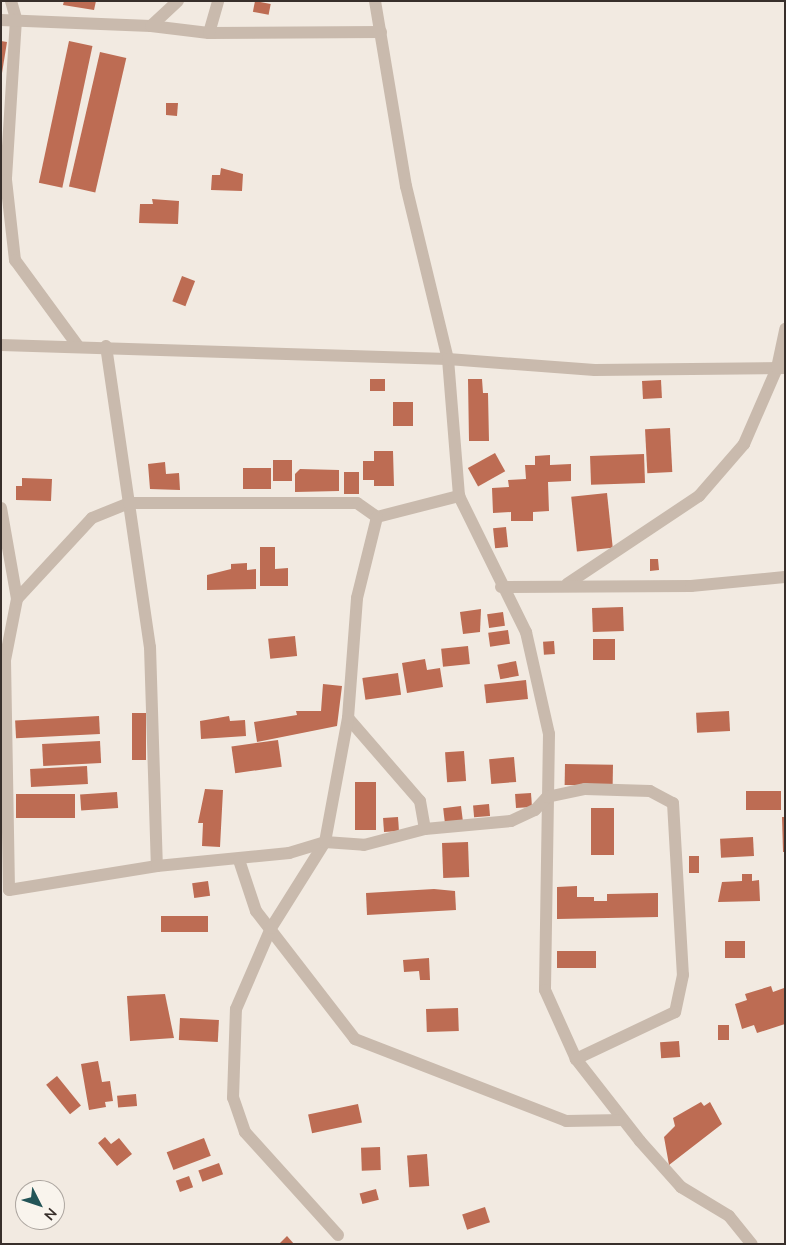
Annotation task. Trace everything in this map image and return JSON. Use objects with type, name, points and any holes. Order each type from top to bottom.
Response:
[{"type":"street","points":[[11,1],[16,19],[6,180],[15,260],[78,346]]},
{"type":"street","points":[[151,26],[178,1]]},
{"type":"street","points":[[209,34],[218,1]]},
{"type":"street","points":[[375,1],[406,186],[448,359],[459,496],[500,588],[526,632],[547,724],[545,990],[576,1059],[623,1120],[681,1186],[729,1216],[752,1244]]},
{"type":"street","points":[[1,20],[16,19],[151,26],[209,34],[381,32]]},
{"type":"street","points":[[567,584],[699,496],[744,444],[781,368],[785,329]]},
{"type":"street","points":[[1,345],[106,346],[448,359],[595,370],[781,368]]},
{"type":"street","points":[[106,346],[150,646],[156,866]]},
{"type":"street","points":[[16,599],[92,518],[129,503],[357,503],[377,517],[459,496]]},
{"type":"street","points":[[1,508],[16,599],[5,660],[9,890],[156,866],[238,860],[289,853],[325,842],[364,845],[425,829],[511,821],[534,810],[547,797],[585,789],[650,791],[673,803],[682,975],[675,1012],[576,1059]]},
{"type":"street","points":[[338,1235],[245,1132],[233,1098],[236,1009],[271,928],[325,842],[348,718],[357,598],[377,517]]},
{"type":"street","points":[[500,588],[567,584],[691,586],[785,577]]},
{"type":"street","points":[[348,718],[420,801],[425,829]]},
{"type":"street","points":[[238,860],[256,911],[355,1038],[566,1121],[623,1120]]},
{"type":"building","points":[[64,1],[96,1],[94,10],[63,5]]},
{"type":"building","points":[[255,1],[271,4],[269,15],[253,12]]},
{"type":"building","points":[[1,41],[7,42],[2,73],[1,73]]},
{"type":"building","points":[[69,41],[92,46],[62,188],[39,183]]},
{"type":"building","points":[[100,52],[126,58],[95,193],[69,186]]},
{"type":"building","points":[[166,103],[178,103],[177,116],[166,115]]},
{"type":"building","points":[[221,168],[243,174],[242,191],[211,190],[212,175],[220,175]]},
{"type":"building","points":[[152,199],[179,201],[178,224],[139,223],[140,204],[153,204]]},
{"type":"building","points":[[182,276],[195,281],[185,306],[172,301]]},
{"type":"building","points":[[370,379],[385,379],[385,391],[370,391]]},
{"type":"building","points":[[468,379],[482,379],[483,393],[488,393],[489,441],[469,441]]},
{"type":"building","points":[[661,380],[662,398],[643,399],[642,381]]},
{"type":"building","points":[[393,402],[413,402],[413,426],[393,426]]},
{"type":"building","points":[[670,428],[672,472],[647,473],[645,429]]},
{"type":"building","points":[[374,451],[393,451],[394,486],[374,486],[374,480],[363,480],[363,461],[374,461]]},
{"type":"building","points":[[495,453],[505,471],[478,486],[468,468]]},
{"type":"building","points":[[644,454],[645,483],[591,485],[590,456]]},
{"type":"building","points":[[550,455],[550,465],[571,464],[571,481],[548,482],[549,511],[533,512],[533,521],[511,521],[511,512],[493,513],[492,488],[509,487],[508,480],[526,479],[525,465],[535,465],[535,456]]},
{"type":"building","points":[[273,460],[292,460],[292,481],[273,481]]},
{"type":"building","points":[[165,462],[166,474],[179,473],[180,490],[150,489],[148,464]]},
{"type":"building","points":[[243,468],[271,468],[271,489],[243,489]]},
{"type":"building","points":[[300,469],[339,470],[339,491],[295,492],[295,474]]},
{"type":"building","points":[[344,472],[359,472],[359,494],[344,494]]},
{"type":"building","points":[[22,478],[52,479],[51,501],[16,500],[16,486],[22,486]]},
{"type":"building","points":[[607,493],[613,548],[577,551],[571,497]]},
{"type":"building","points":[[506,527],[508,547],[495,548],[493,528]]},
{"type":"building","points":[[260,547],[275,547],[275,569],[288,568],[288,586],[260,586]]},
{"type":"building","points":[[650,559],[658,559],[659,570],[650,571]]},
{"type":"building","points":[[247,563],[247,570],[256,569],[256,589],[207,590],[207,575],[231,569],[231,564]]},
{"type":"building","points":[[623,607],[624,631],[593,632],[592,608]]},
{"type":"building","points":[[481,609],[480,632],[463,634],[460,612]]},
{"type":"building","points":[[503,612],[505,626],[489,628],[487,614]]},
{"type":"building","points":[[508,630],[510,644],[490,647],[488,633]]},
{"type":"building","points":[[295,636],[297,656],[270,659],[268,639]]},
{"type":"building","points":[[593,639],[615,639],[615,660],[593,660]]},
{"type":"building","points":[[554,641],[555,654],[544,655],[543,642]]},
{"type":"building","points":[[468,646],[470,664],[443,667],[441,649]]},
{"type":"building","points":[[425,659],[427,670],[440,668],[443,687],[407,693],[402,663]]},
{"type":"building","points":[[516,661],[519,676],[500,679],[497,665]]},
{"type":"building","points":[[398,673],[401,695],[365,700],[362,678]]},
{"type":"building","points":[[526,680],[528,699],[486,703],[484,684]]},
{"type":"building","points":[[323,684],[342,686],[337,726],[257,742],[254,722],[297,715],[296,711],[321,711]]},
{"type":"building","points":[[729,711],[730,731],[697,733],[696,713]]},
{"type":"building","points":[[132,713],[146,713],[146,760],[132,760]]},
{"type":"building","points":[[99,716],[100,734],[16,738],[15,720]]},
{"type":"building","points":[[229,716],[230,721],[245,720],[246,736],[201,739],[200,721]]},
{"type":"building","points":[[278,740],[282,767],[235,773],[231,747]]},
{"type":"building","points":[[100,741],[101,763],[43,766],[42,744]]},
{"type":"building","points":[[464,751],[466,781],[447,782],[445,752]]},
{"type":"building","points":[[514,757],[516,782],[491,784],[489,759]]},
{"type":"building","points":[[565,764],[613,765],[613,786],[565,785]]},
{"type":"building","points":[[87,766],[88,784],[31,787],[30,769]]},
{"type":"building","points":[[355,782],[376,782],[376,830],[355,830]]},
{"type":"building","points":[[205,789],[223,790],[220,847],[202,846],[203,823],[198,823]]},
{"type":"building","points":[[746,791],[781,791],[781,810],[746,810]]},
{"type":"building","points":[[117,792],[118,808],[81,811],[80,795]]},
{"type":"building","points":[[531,793],[532,807],[516,808],[515,794]]},
{"type":"building","points":[[16,794],[75,794],[75,818],[16,818]]},
{"type":"building","points":[[489,804],[490,816],[474,817],[473,805]]},
{"type":"building","points":[[461,806],[463,823],[445,825],[443,808]]},
{"type":"building","points":[[591,808],[614,808],[614,855],[591,855]]},
{"type":"building","points":[[398,817],[399,831],[384,832],[383,818]]},
{"type":"building","points":[[782,817],[785,817],[785,852],[783,852]]},
{"type":"building","points":[[753,837],[754,856],[721,858],[720,839]]},
{"type":"building","points":[[468,842],[469,877],[443,878],[442,843]]},
{"type":"building","points":[[689,856],[699,856],[699,873],[689,873]]},
{"type":"building","points":[[742,874],[752,874],[752,881],[759,880],[760,901],[718,902],[722,882],[742,881]]},
{"type":"building","points":[[208,881],[210,896],[194,898],[192,883]]},
{"type":"building","points":[[577,886],[577,897],[594,897],[594,901],[607,901],[607,894],[658,893],[658,917],[557,919],[557,887]]},
{"type":"building","points":[[434,889],[455,891],[456,910],[367,915],[366,893]]},
{"type":"building","points":[[161,916],[208,916],[208,932],[161,932]]},
{"type":"building","points":[[725,941],[745,941],[745,958],[725,958]]},
{"type":"building","points":[[557,951],[596,951],[596,968],[557,968]]},
{"type":"building","points":[[429,958],[430,980],[420,980],[419,971],[404,972],[403,960]]},
{"type":"building","points":[[771,986],[773,992],[784,988],[785,1024],[757,1033],[754,1025],[742,1029],[735,1004],[747,1000],[745,994]]},
{"type":"building","points":[[165,994],[174,1038],[130,1041],[127,996]]},
{"type":"building","points":[[458,1008],[459,1031],[427,1032],[426,1009]]},
{"type":"building","points":[[180,1018],[219,1020],[218,1042],[179,1040]]},
{"type":"building","points":[[718,1025],[729,1025],[729,1040],[718,1040]]},
{"type":"building","points":[[679,1041],[680,1057],[661,1058],[660,1042]]},
{"type":"building","points":[[98,1061],[102,1082],[110,1081],[113,1101],[105,1102],[106,1107],[89,1110],[81,1064]]},
{"type":"building","points":[[57,1076],[81,1106],[70,1114],[46,1085]]},
{"type":"building","points":[[136,1094],[137,1106],[118,1108],[117,1096]]},
{"type":"building","points":[[701,1102],[704,1106],[710,1102],[722,1124],[669,1165],[664,1137],[675,1126],[673,1118]]},
{"type":"building","points":[[358,1104],[362,1123],[312,1133],[308,1115]]},
{"type":"building","points":[[105,1137],[111,1144],[119,1138],[132,1154],[117,1166],[98,1143]]},
{"type":"building","points":[[204,1138],[211,1156],[173,1170],[167,1152]]},
{"type":"building","points":[[380,1147],[381,1170],[362,1171],[361,1148]]},
{"type":"building","points":[[427,1154],[429,1186],[409,1187],[407,1155]]},
{"type":"building","points":[[219,1163],[223,1174],[202,1182],[198,1171]]},
{"type":"building","points":[[189,1176],[193,1187],[180,1192],[176,1181]]},
{"type":"building","points":[[376,1189],[379,1200],[362,1204],[360,1193]]},
{"type":"building","points":[[485,1207],[490,1222],[467,1230],[462,1214]]},
{"type":"building","points":[[287,1236],[294,1244],[279,1244]]}]
